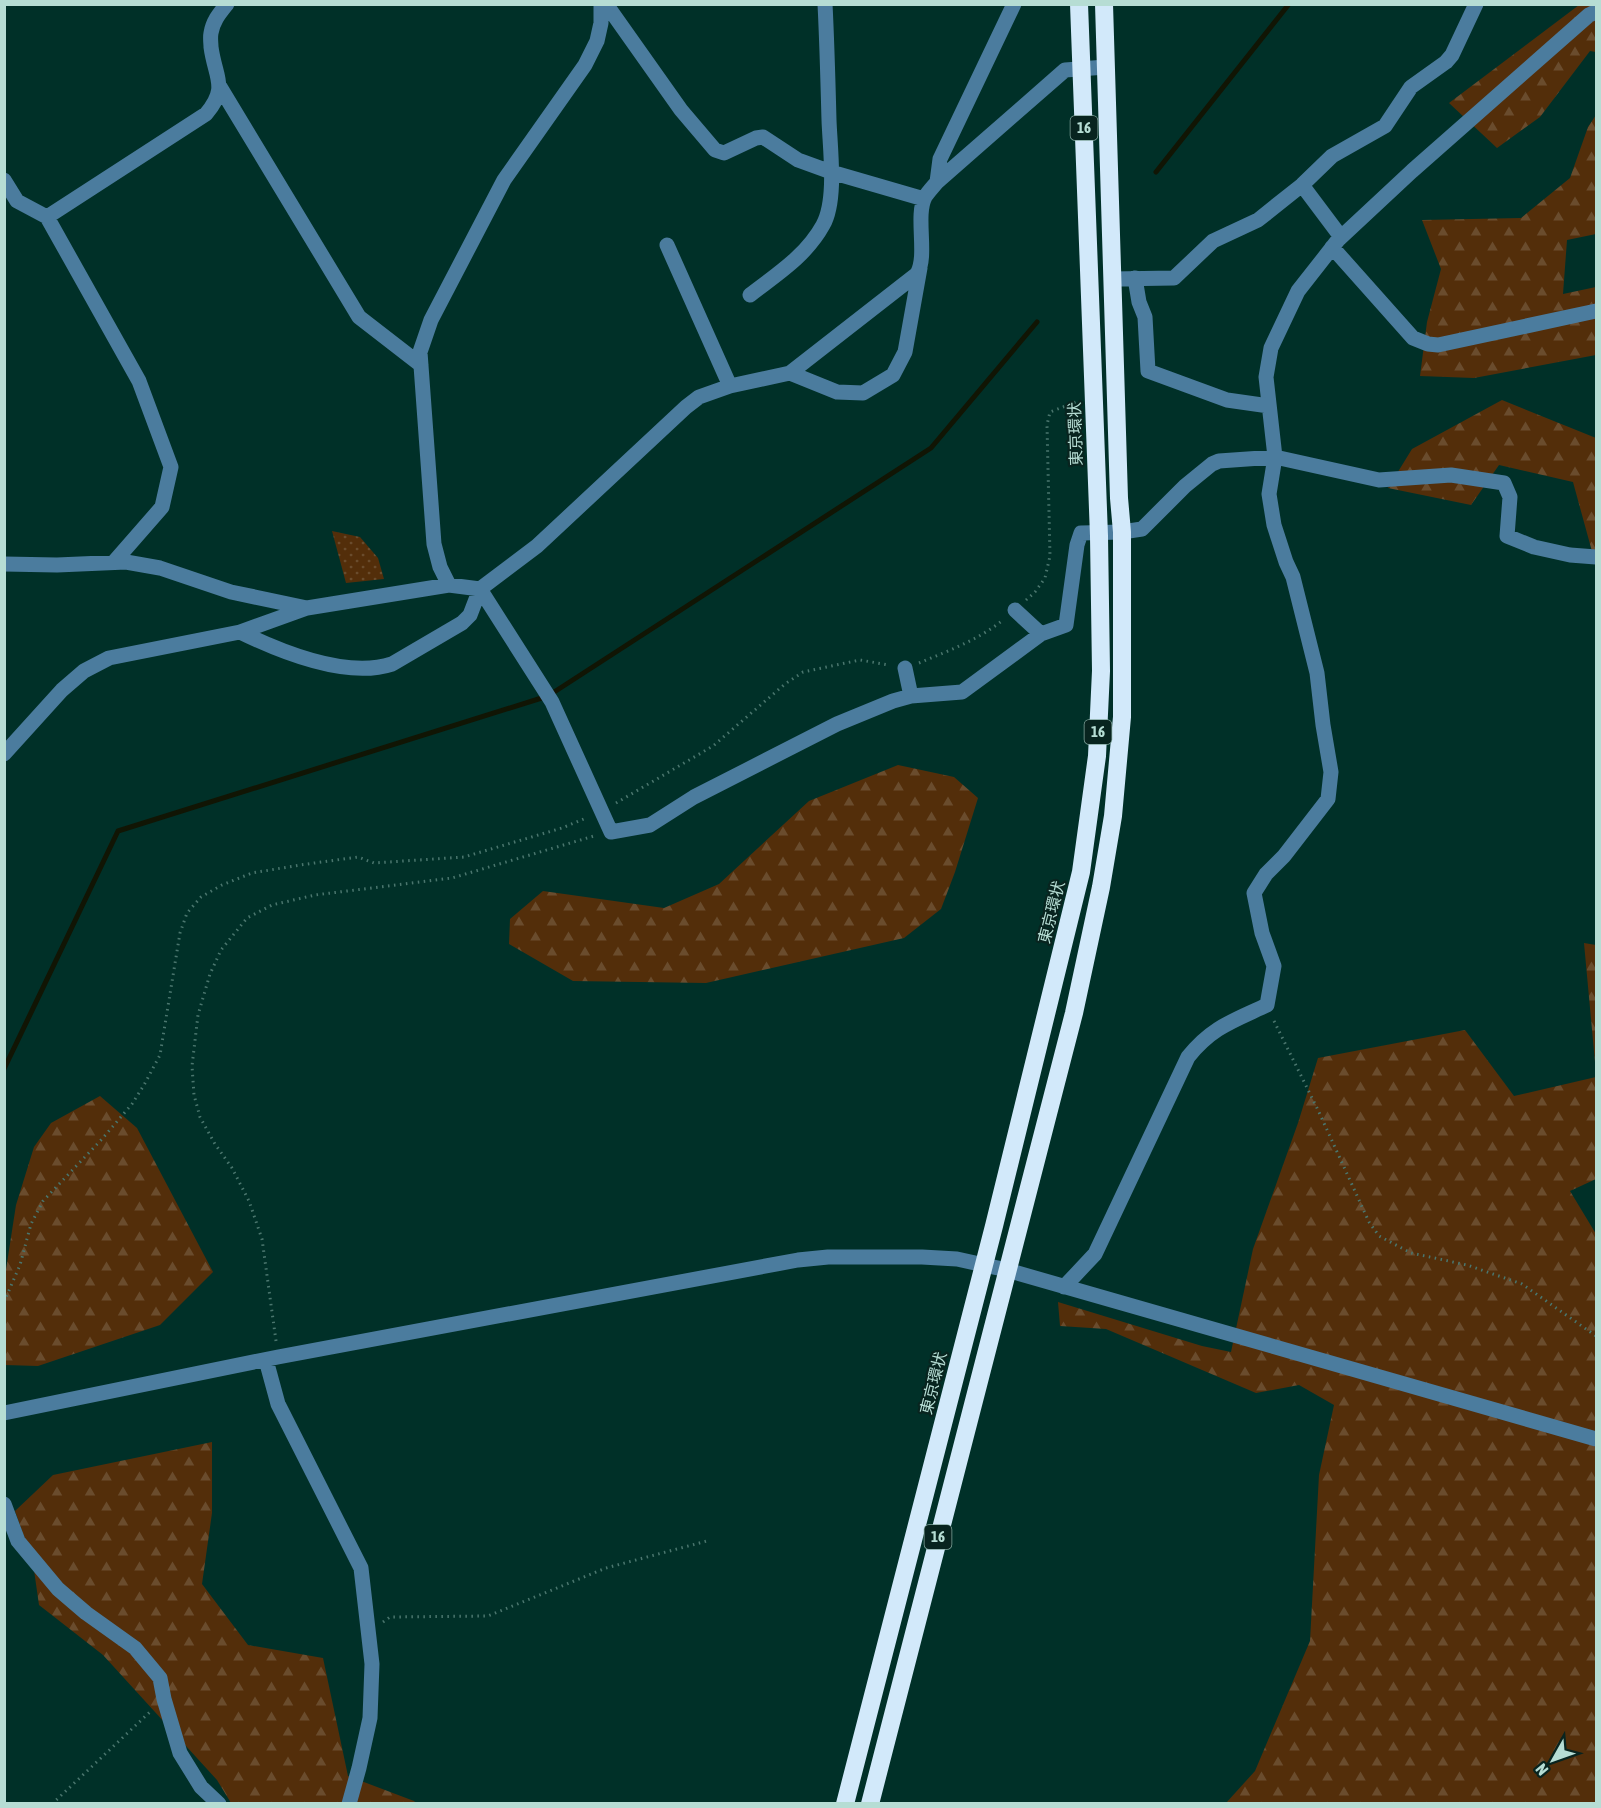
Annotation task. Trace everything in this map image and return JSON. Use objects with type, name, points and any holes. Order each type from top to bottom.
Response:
[{"type":"highway","name":"東京環状","points":[[845,1803],[1081,872],[1097,756],[1101,671],[1099,532],[1079,4]]},
{"type":"highway","name":"16","points":[[870,1803],[1074,1012],[1101,887],[1113,816],[1122,717],[1122,532],[1119,498],[1104,4]]},
{"type":"street","points":[[227,4],[216,18],[210,36],[220,87],[359,317],[421,365]]},
{"type":"street","points":[[449,585],[440,567],[434,544],[420,352],[431,320],[504,180],[585,65],[597,41],[601,4]]},
{"type":"street","points":[[606,4],[681,110],[715,150],[724,153],[763,137],[798,160],[924,199]]},
{"type":"street","points":[[750,295],[807,249],[824,224],[830,205],[831,172],[825,4]]},
{"type":"street","points":[[937,182],[940,159],[1014,4]]},
{"type":"street","points":[[1112,279],[1174,278],[1213,241],[1258,220],[1302,185],[1332,156],[1385,126],[1411,87],[1446,62],[1452,55],[1476,4]]},
{"type":"street","points":[[1064,1287],[1095,1254],[1188,1057],[1200,1042],[1218,1028],[1267,1005],[1274,966],[1262,933],[1254,893],[1266,874],[1284,856],[1328,799],[1331,772],[1317,673],[1293,577],[1274,525],[1269,494],[1275,457],[1266,377],[1271,348],[1298,291],[1337,242],[1421,163],[1580,22],[1596,12]]},
{"type":"street","points":[[790,373],[837,392],[863,393],[893,375],[905,352],[921,267],[921,221],[924,199],[937,182],[1065,70],[1106,67]]},
{"type":"street","points":[[47,217],[206,114],[217,102],[220,87]]},
{"type":"street","points":[[4,180],[17,201],[47,217],[139,381],[171,467],[162,507],[114,562]]},
{"type":"street","points":[[1302,185],[1337,242],[1413,338],[1438,345],[1596,311]]},
{"type":"street","points":[[667,245],[730,386]]},
{"type":"street","points":[[240,633],[286,653],[335,666],[384,667],[392,664],[462,623],[470,615],[480,589],[537,546],[699,397],[730,386],[790,373],[917,274],[921,267]]},
{"type":"street","points":[[1135,278],[1139,302],[1145,317],[1148,371],[1227,400],[1269,406]]},
{"type":"street","points":[[4,754],[62,690],[84,671],[110,658],[240,633],[307,609],[449,585],[480,589],[552,702],[610,832],[650,825],[694,797],[837,724],[893,701],[912,696],[962,692],[1041,634],[1066,624],[1077,544],[1081,533],[1142,529],[1185,486],[1219,461],[1275,457],[1378,480],[1451,475],[1504,483],[1510,497],[1507,536],[1534,547],[1570,555],[1596,557]]},
{"type":"street","points":[[4,564],[57,565],[126,562],[160,568],[231,592],[307,609]]},
{"type":"street","points":[[1016,610],[1041,634]]},
{"type":"street","points":[[905,668],[912,696]]},
{"type":"street","points":[[4,1413],[272,1358],[808,1259],[922,1257],[957,1259],[1007,1270],[1596,1439]]},
{"type":"street","points":[[272,1358],[278,1404],[361,1568],[372,1664],[369,1718],[349,1803]]},
{"type":"street","points":[[4,1504],[18,1541],[58,1589],[86,1613],[135,1648],[160,1678],[180,1753],[201,1787],[219,1803]]},
{"type":"path","points":[[4,1302],[20,1265],[31,1224],[43,1201],[102,1140],[132,1104],[160,1055],[180,933],[187,913],[201,897],[222,885],[252,873],[358,857],[375,863],[464,857],[562,828],[601,812],[713,746],[785,684],[803,672],[861,660],[905,668],[961,645],[995,626],[1035,592],[1045,578],[1050,556],[1047,425],[1050,412],[1076,402]]},
{"type":"path","points":[[272,1358],[262,1239],[249,1201],[232,1168],[214,1144],[200,1117],[194,1095],[192,1066],[198,1015],[210,974],[221,950],[247,918],[272,905],[315,895],[452,878],[610,832]]},
{"type":"path","points":[[1267,1005],[1369,1222],[1379,1236],[1411,1253],[1467,1265],[1522,1284],[1596,1336]]},
{"type":"path","points":[[369,1632],[390,1617],[488,1616],[606,1568],[708,1540]]},
{"type":"path","points":[[52,1803],[164,1699]]},
{"type":"green space","points":[[1579,5],[1596,5],[1596,52],[1590,51],[1540,117],[1497,148],[1449,103]]},
{"type":"green space","points":[[1596,115],[1596,234],[1567,240],[1563,294],[1596,287],[1596,355],[1474,378],[1420,376],[1427,322],[1441,269],[1422,220],[1521,218],[1570,178],[1588,127]]},
{"type":"green space","points":[[1502,400],[1596,438],[1596,566],[1573,482],[1499,465],[1471,505],[1388,488],[1412,449]]},
{"type":"green space","points":[[332,531],[360,537],[378,558],[384,579],[346,583]]},
{"type":"green space","points":[[898,765],[954,777],[978,798],[941,909],[904,938],[706,983],[573,981],[509,944],[510,919],[543,891],[664,908],[719,884],[809,801]]},
{"type":"green space","points":[[1584,943],[1596,945],[1596,1073]]},
{"type":"green space","points":[[1465,1030],[1514,1096],[1596,1077],[1596,1179],[1570,1191],[1596,1234],[1596,1803],[1226,1803],[1255,1771],[1310,1641],[1319,1475],[1334,1405],[1299,1385],[1256,1393],[1106,1329],[1060,1326],[1058,1302],[1202,1346],[1231,1352],[1253,1249],[1298,1123],[1318,1058]]},
{"type":"green space","points":[[100,1096],[137,1128],[213,1272],[160,1325],[38,1366],[5,1365],[5,1276],[16,1205],[34,1147],[51,1123]]},
{"type":"green space","points":[[212,1442],[212,1513],[202,1584],[248,1645],[323,1658],[348,1776],[416,1803],[231,1803],[217,1780],[103,1655],[39,1605],[33,1563],[15,1511],[53,1475]]},
{"type":"waterway","points":[[1156,172],[1289,4]]},
{"type":"waterway","points":[[4,1069],[118,831],[548,696],[931,448],[1037,322]]}]
